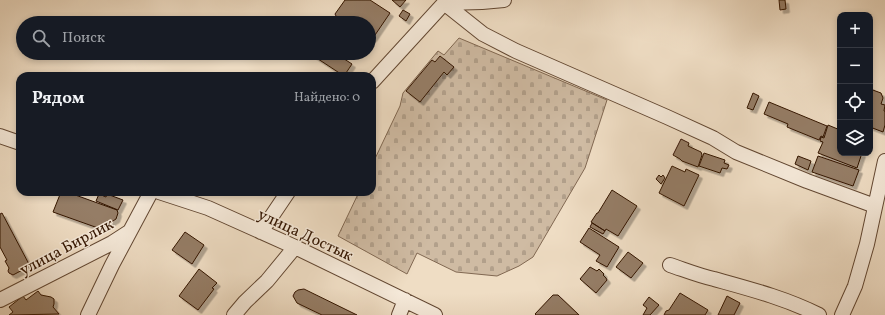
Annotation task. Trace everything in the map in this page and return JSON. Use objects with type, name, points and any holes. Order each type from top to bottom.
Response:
[{"type":"street","points":[[376,78],[447,1],[482,2],[504,0]]},
{"type":"street","points":[[447,1],[483,34],[516,51],[713,138],[736,152],[874,206]]},
{"type":"street","points":[[0,136],[16,142]]},
{"type":"street","points":[[842,315],[857,280],[867,244],[874,206],[885,162]]},
{"type":"street","name":"улица Бирлик","points":[[0,300],[129,232],[149,196]]},
{"type":"street","name":"улица Достык","points":[[171,196],[208,208],[295,247],[435,315]]},
{"type":"street","points":[[261,232],[285,196]]},
{"type":"street","points":[[88,315],[129,232]]},
{"type":"street","points":[[234,315],[295,247]]},
{"type":"street","points":[[670,265],[714,279],[760,291],[799,305],[819,315]]},
{"type":"street","points":[[399,315],[405,300]]},
{"type":"green space","points":[[459,38],[607,100],[585,168],[533,257],[519,266],[497,276],[456,272],[417,253],[407,274],[338,236],[357,196],[376,196],[376,157],[400,106],[403,93],[438,51],[444,55]]},
{"type":"building","points":[[345,0],[370,0],[390,13],[376,34],[376,16],[336,16],[335,14]]},
{"type":"building","points":[[392,0],[406,0],[400,7]]},
{"type":"building","points":[[779,0],[785,0],[786,9],[780,10]]},
{"type":"building","points":[[403,10],[410,14],[406,21],[399,16]]},
{"type":"building","points":[[440,56],[454,67],[447,75],[444,72],[420,102],[406,91],[432,60],[435,62]]},
{"type":"building","points":[[320,60],[346,60],[352,64],[347,72],[338,72]]},
{"type":"building","points":[[873,90],[881,93],[883,98],[881,104],[885,105],[885,125],[883,132],[873,128]]},
{"type":"building","points":[[753,93],[759,96],[753,110],[747,108]]},
{"type":"building","points":[[769,102],[827,126],[823,137],[821,136],[819,140],[787,127],[788,124],[764,114]]},
{"type":"building","points":[[828,125],[837,129],[837,156],[861,156],[857,168],[818,153],[823,142],[820,141],[821,137],[824,138]]},
{"type":"building","points":[[681,139],[689,143],[688,146],[701,152],[702,155],[698,167],[682,161],[673,155]]},
{"type":"building","points":[[704,153],[725,160],[724,163],[729,165],[727,169],[722,168],[720,173],[699,166]]},
{"type":"building","points":[[798,156],[811,161],[808,170],[795,164]]},
{"type":"building","points":[[818,156],[859,170],[853,186],[812,172]]},
{"type":"building","points":[[672,166],[685,172],[686,169],[699,175],[684,206],[659,193]]},
{"type":"building","points":[[659,175],[661,177],[663,175],[665,178],[661,184],[656,179]]},
{"type":"building","points":[[612,190],[637,206],[618,236],[606,229],[605,231],[591,222]]},
{"type":"building","points":[[59,196],[78,196],[117,210],[118,213],[116,219],[102,228],[98,228],[53,212]]},
{"type":"building","points":[[98,196],[112,196],[123,200],[118,210],[96,201]]},
{"type":"building","points":[[2,213],[30,266],[13,275],[8,271],[9,268],[5,261],[7,260],[0,247],[0,214]]},
{"type":"building","points":[[592,223],[605,231],[603,234],[590,227]]},
{"type":"building","points":[[589,228],[619,247],[607,267],[596,261],[600,255],[580,242]]},
{"type":"building","points":[[185,232],[204,245],[192,264],[172,250]]},
{"type":"building","points":[[628,252],[643,263],[631,278],[616,267]]},
{"type":"building","points":[[590,267],[597,271],[599,269],[607,280],[596,293],[580,279]]},
{"type":"building","points":[[199,269],[217,283],[212,288],[214,289],[198,310],[179,296]]},
{"type":"building","points":[[304,289],[357,315],[322,315],[297,303],[293,296],[295,292]]},
{"type":"building","points":[[38,291],[41,295],[54,299],[53,307],[59,314],[9,315],[13,312],[9,307],[23,296],[26,300]]},
{"type":"building","points":[[680,293],[708,310],[705,315],[664,315]]},
{"type":"building","points":[[553,295],[558,295],[579,315],[536,315],[535,314]]},
{"type":"building","points":[[727,296],[740,303],[734,315],[718,315]]},
{"type":"building","points":[[649,297],[659,305],[650,315],[643,315],[647,308],[643,305]]}]
